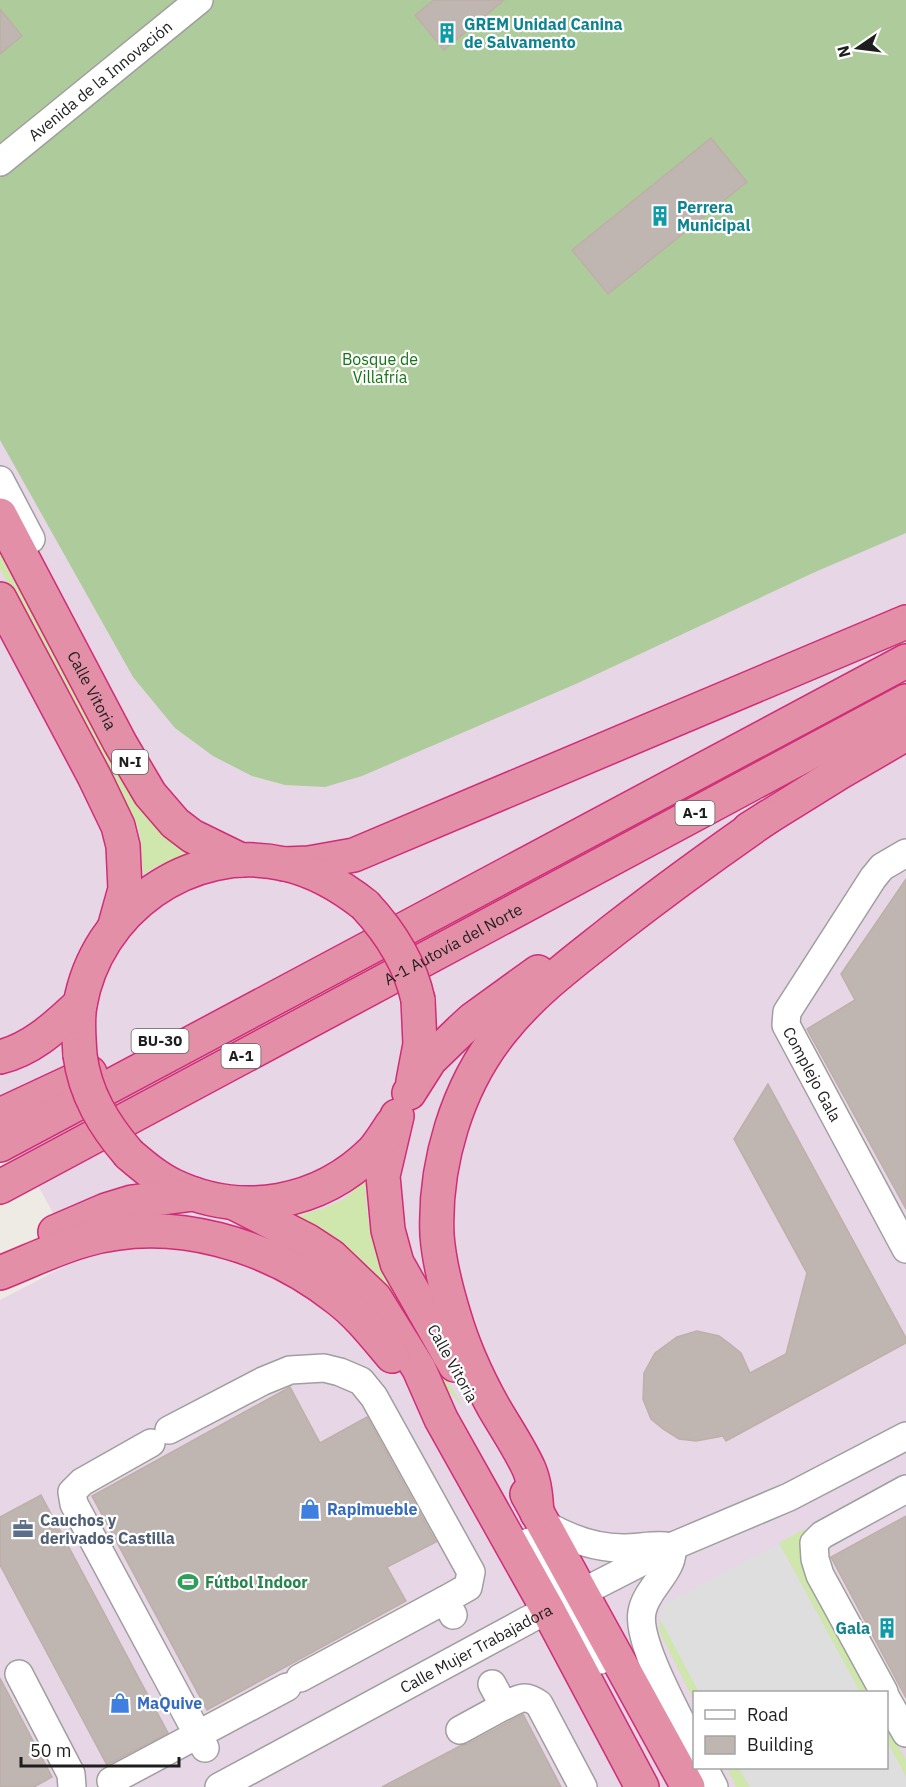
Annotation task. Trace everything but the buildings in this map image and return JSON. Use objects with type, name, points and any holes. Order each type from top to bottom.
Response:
[{"type":"highway","name":"Calle Vitoria","points":[[0,515],[125,752],[160,808],[192,836],[241,860]]},
{"type":"highway","name":"N-I","points":[[0,599],[118,826],[123,846],[124,889],[116,925]]},
{"type":"highway","points":[[284,864],[309,863],[354,855],[906,622]]},
{"type":"highway","name":"A-1","points":[[0,1145],[906,661]]},
{"type":"highway","name":"A-1 Autovía del Norte","points":[[0,1187],[906,701]]},
{"type":"highway","points":[[403,1105],[430,1060],[473,1019],[768,817],[906,734]]},
{"type":"highway","points":[[540,1518],[530,1470],[492,1403],[464,1346],[440,1264],[437,1234],[438,1198],[445,1156],[456,1116],[470,1080],[501,1032],[549,981],[688,872],[768,817]]},
{"type":"highway","name":"N-I","points":[[241,860],[284,864],[322,876],[343,888],[365,906],[389,933],[410,974],[418,1000],[420,1044],[418,1060],[403,1105],[375,1149],[351,1170],[321,1188],[295,1198],[268,1203],[234,1203],[194,1194],[159,1178],[129,1154],[110,1132],[97,1111],[87,1086],[80,1055],[80,1004],[88,975],[103,943],[141,898],[177,876],[206,866],[241,860]]},
{"type":"highway","name":"BU-30","points":[[0,1115],[125,1056],[322,972]]},
{"type":"highway","points":[[0,1057],[11,1054],[42,1038],[80,1004]]},
{"type":"highway","name":"Calle Vitoria","points":[[403,1105],[383,1176],[388,1230],[397,1263],[582,1593],[691,1768]]},
{"type":"highway","points":[[0,1259],[106,1210],[132,1202],[194,1194]]},
{"type":"highway","name":"Calle Vitoria","points":[[234,1203],[323,1251],[375,1298],[419,1369],[441,1419],[548,1610],[642,1787]]},
{"type":"highway","points":[[0,1274],[85,1240],[126,1232],[191,1234],[264,1253],[299,1272],[339,1299],[366,1324],[441,1419]]},
{"type":"street","name":"Avenida de la Innovación","points":[[0,162],[199,0]]},
{"type":"street","points":[[0,480],[38,553],[53,589],[60,628]]},
{"type":"street","points":[[0,627],[17,657],[73,738]]},
{"type":"street","name":"Complejo Gala","points":[[906,853],[882,867],[873,878],[787,1012],[786,1025],[906,1249]]},
{"type":"street","points":[[111,1782],[151,1769],[201,1741],[294,1682],[449,1608],[468,1587],[471,1572],[374,1396],[361,1382],[340,1372],[324,1368],[290,1370],[263,1381],[82,1482],[72,1492],[74,1504],[201,1741]]},
{"type":"street","name":"Calle Vitoria","points":[[441,1419],[462,1429],[555,1586],[565,1591],[582,1593]]},
{"type":"street","points":[[548,1610],[673,1546],[789,1497],[906,1436]]},
{"type":"street","points":[[883,1691],[820,1575],[815,1559],[814,1544],[822,1535],[906,1489]]},
{"type":"street","points":[[540,1518],[565,1536],[604,1547],[673,1546]]},
{"type":"street","points":[[673,1546],[671,1562],[652,1590],[642,1611],[642,1626],[646,1649],[691,1768],[714,1787]]},
{"type":"street","name":"Calle Mujer Trabajadora","points":[[219,1787],[548,1610],[570,1617],[579,1624],[648,1743],[691,1768]]},
{"type":"street","points":[[19,1674],[71,1774],[72,1787]]},
{"type":"street","points":[[460,1730],[498,1695],[530,1698],[538,1704],[583,1787]]},
{"type":"street","points":[[888,1702],[906,1733]]},
{"type":"shaded area","points":[[0,0],[906,0],[906,1787],[0,1787],[0,1300],[79,1259],[0,1118]]},
{"type":"shaded area","points":[[779,1543],[859,1691],[698,1691],[660,1619],[663,1605]]},
{"type":"shaded area","points":[[888,1743],[906,1777],[906,1787],[750,1787],[740,1769],[888,1769]]},
{"type":"green space","name":"Bosque de Villafría","points":[[0,0],[906,0],[906,533],[815,572],[578,683],[362,776],[325,787],[285,785],[252,776],[213,756],[175,728],[133,677],[0,440]]},
{"type":"green space","points":[[0,543],[143,810],[161,833],[189,854],[161,864],[143,874],[140,835],[135,820],[0,569]]},
{"type":"green space","points":[[365,1178],[366,1206],[371,1233],[388,1277],[412,1322],[464,1408],[293,1217],[324,1208],[346,1198]]},
{"type":"green space","points":[[806,1528],[800,1545],[801,1564],[869,1691],[859,1691],[779,1543]]},
{"type":"green space","points":[[660,1619],[698,1691],[693,1691],[693,1699],[659,1630]]},
{"type":"green space","points":[[888,1728],[906,1760],[906,1777],[888,1743]]},
{"type":"green space","points":[[727,1769],[740,1769],[750,1787],[736,1787]]},
{"type":"place","name":"GREM Unidad Canina de Salvamento","points":[[447,33]]},
{"type":"place","name":"Perrera Municipal","points":[[660,216]]},
{"type":"place","name":"Rapimueble","points":[[310,1509]]},
{"type":"place","name":"Cauchos y derivados Castilla","points":[[23,1529]]},
{"type":"place","name":"Fútbol Indoor","points":[[188,1582]]},
{"type":"place","name":"Gala","points":[[887,1628]]},
{"type":"place","name":"MaQuive","points":[[120,1703]]}]
